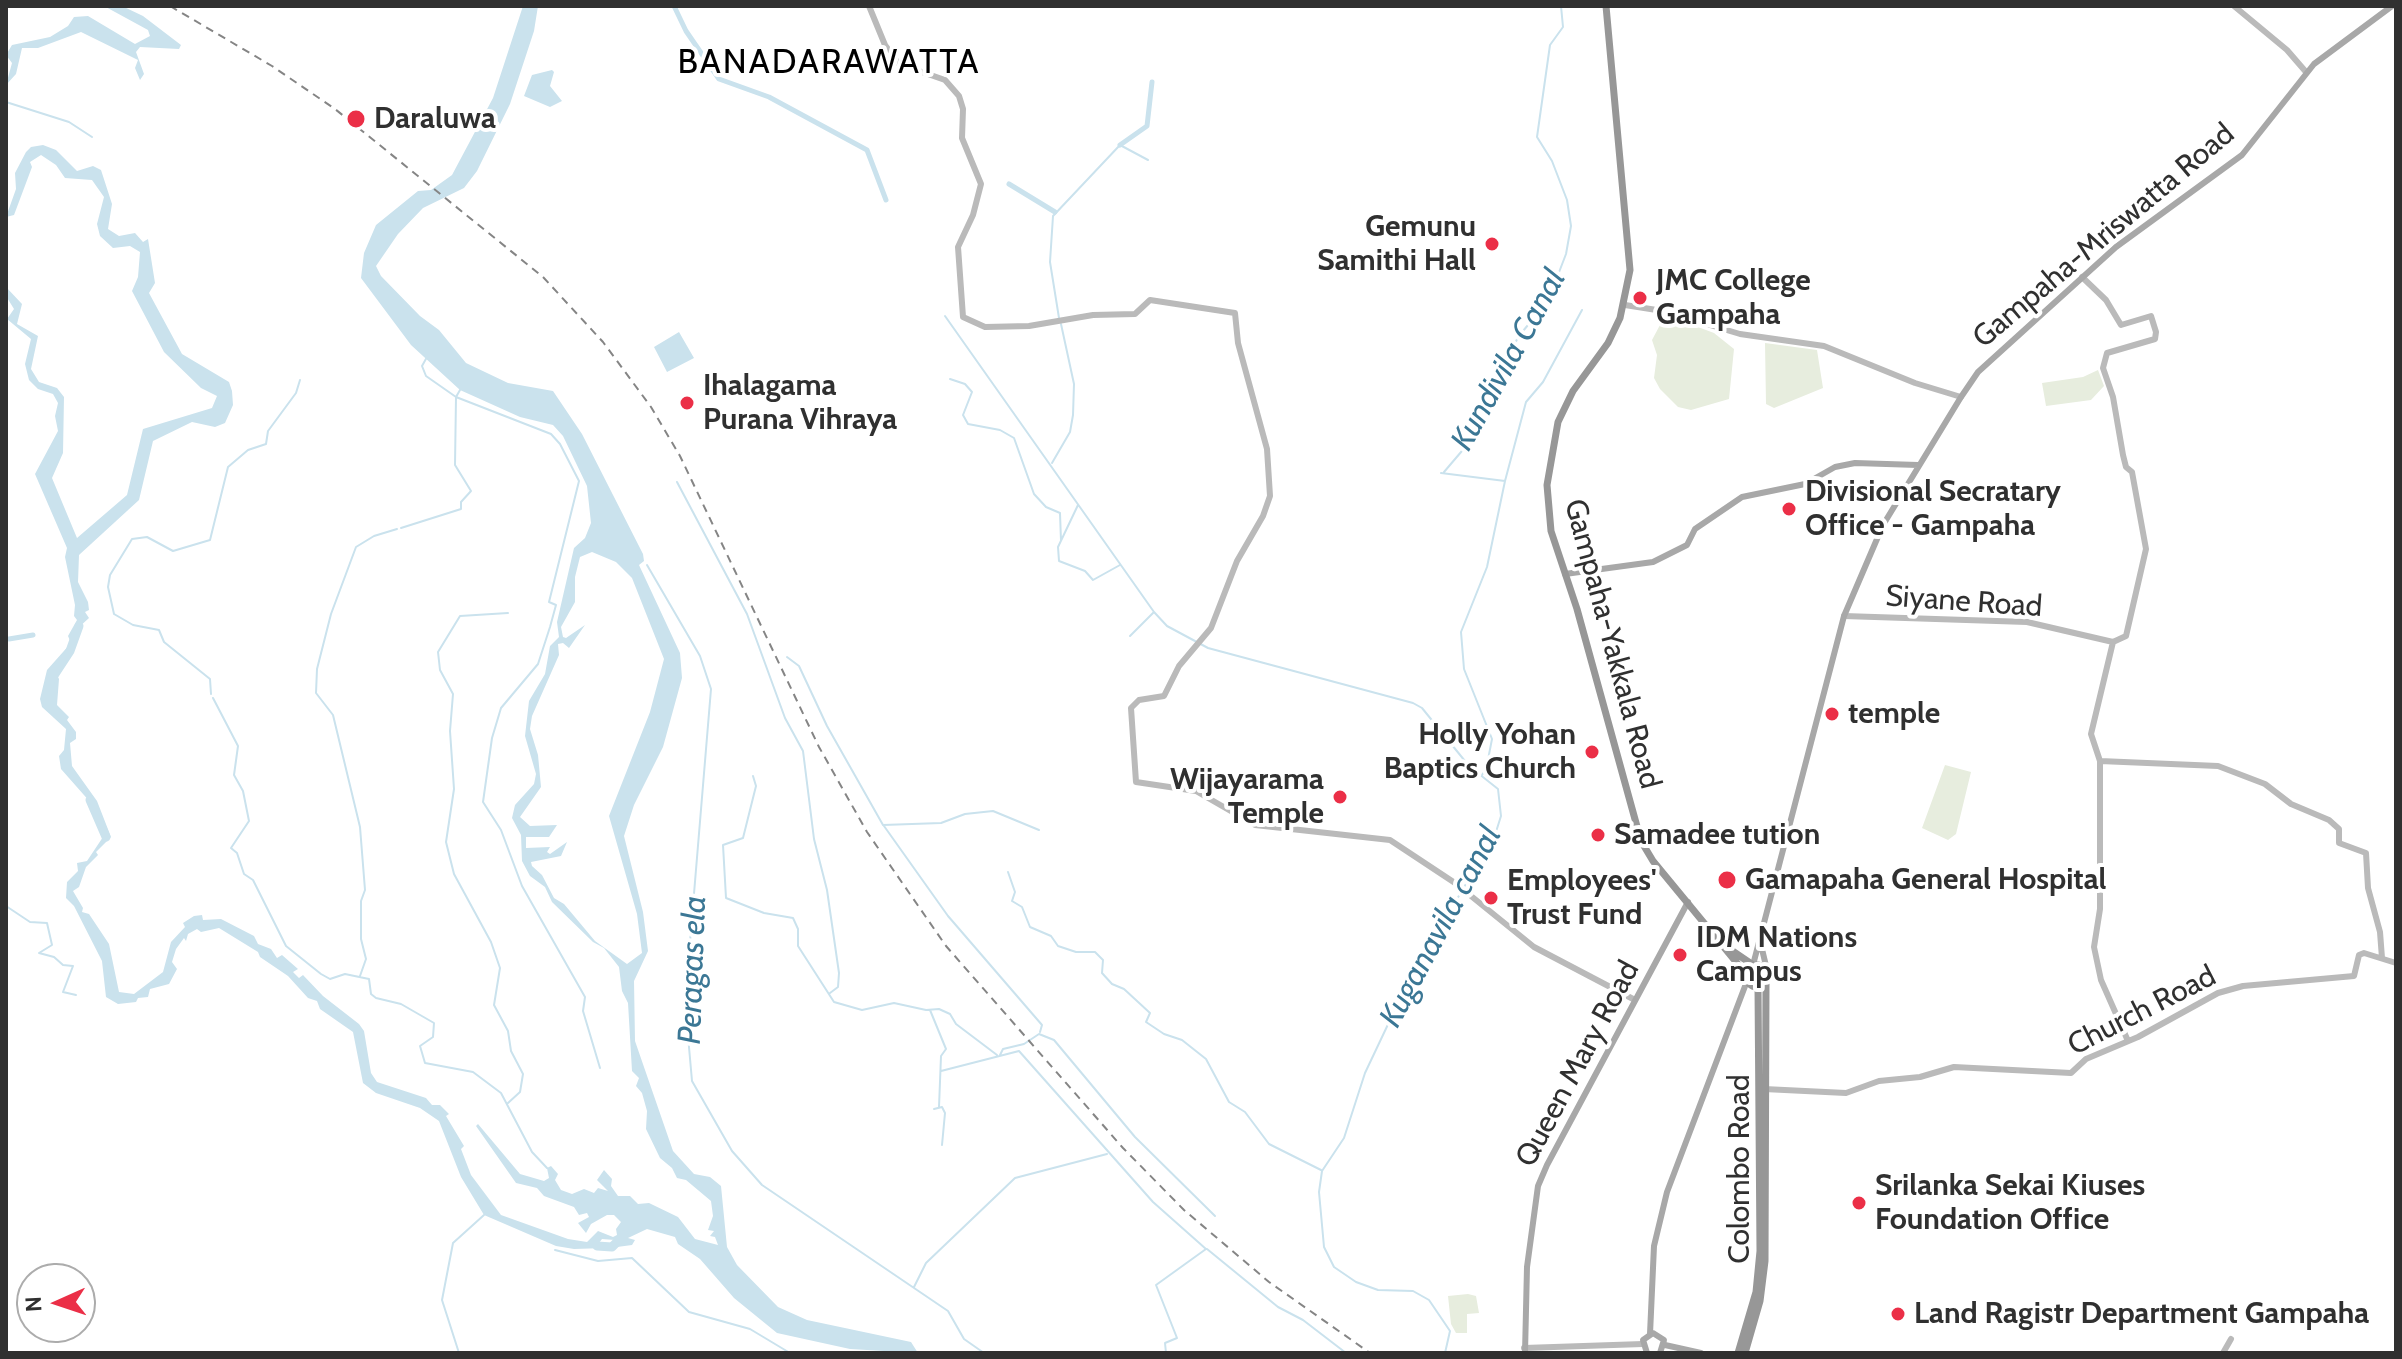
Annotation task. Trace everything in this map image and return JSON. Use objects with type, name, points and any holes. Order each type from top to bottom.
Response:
[{"type":"highway","name":"Gampaha-Yakkala Road","points":[[1606,6],[1630,252],[1625,305],[1608,343],[1563,409],[1551,451],[1548,504],[1551,531],[1641,841],[1756,987]]},
{"type":"highway","name":"Gampaha-Yakkala Road","points":[[1726,947],[1753,965],[1767,970]]},
{"type":"highway","points":[[1747,977],[1753,965]]},
{"type":"highway","name":"Colombo Road","points":[[1762,1089],[1767,970]]},
{"type":"highway","points":[[1756,987],[1766,983]]},
{"type":"highway","name":"Colombo Road","points":[[1745,1353],[1761,1293],[1764,1241],[1762,1089],[1756,987]]},
{"type":"highway","name":"Colombo Road","points":[[1738,1353],[1756,1292],[1764,1241]]},
{"type":"main road","name":"Gampaha-Mriswatta Road","points":[[1753,965],[1761,945],[1844,616],[1883,525],[1961,397],[1978,372],[2082,277],[2170,205],[2242,155],[2306,72],[2347,36],[2392,6]]},
{"type":"main road","points":[[1565,574],[1653,562],[1687,545],[1695,529],[1742,497],[1805,484],[1835,467],[1855,463],[1918,465]]},
{"type":"main road","name":"Queen Mary Road","points":[[1524,1351],[1527,1267],[1538,1186],[1688,902]]},
{"type":"main road","name":"Gampaha-Mriswatta Road","points":[[1761,945],[1767,970]]},
{"type":"main road","points":[[1647,1353],[1643,1344],[1650,1334],[1653,1318],[1654,1246],[1667,1192],[1744,995],[1747,977]]},
{"type":"main road","points":[[1744,995],[1756,987]]},
{"type":"main road","points":[[1653,1318],[1665,1345],[1701,1353]]},
{"type":"main road","points":[[1650,1334],[1659,1334]]},
{"type":"main road","points":[[1660,1353],[1665,1345]]},
{"type":"street","points":[[869,6],[885,45],[899,64],[945,80],[959,96],[963,109],[962,138],[981,184],[976,207],[958,247],[963,317],[996,328],[1093,315],[1135,314],[1147,301],[1155,300],[1235,313],[1238,343],[1267,449],[1270,496],[1237,561],[1214,621],[1197,647],[1179,666],[1164,696],[1139,700],[1131,708],[1136,782],[1196,791],[1255,825],[1390,840],[1455,883],[1534,947],[1635,1000]]},
{"type":"street","points":[[2234,6],[2287,50],[2306,72]]},
{"type":"street","points":[[2082,277],[2106,300],[2121,325],[2151,316],[2155,322],[2155,339],[2107,353],[2103,368],[2113,397],[2126,467],[2132,472],[2146,549],[2126,636],[2113,642],[2091,734],[2100,761],[2100,909],[2095,961],[2128,1041]]},
{"type":"street","points":[[1625,305],[1663,311],[1740,334],[1824,346],[1915,383],[1961,397]]},
{"type":"street","name":"Siyane Road","points":[[1844,616],[2027,622],[2113,642]]},
{"type":"street","points":[[2100,761],[2218,766],[2265,784],[2291,804],[2329,820],[2339,829],[2339,843],[2366,853],[2368,888],[2380,932],[2382,958],[2396,963]]},
{"type":"street","name":"Church Road","points":[[1762,1089],[1846,1093],[1879,1081],[1920,1077],[1954,1067],[2071,1073],[2086,1059],[2128,1041],[2218,993],[2243,986],[2349,977],[2355,973],[2361,954],[2382,958]]},
{"type":"street","points":[[2223,1353],[2231,1339]]},
{"type":"street","points":[[1524,1351],[1643,1344]]},
{"type":"green space","points":[[1682,321],[1714,333],[1734,349],[1729,399],[1691,410],[1678,407],[1660,389],[1654,378],[1657,355],[1652,340],[1660,325]]},
{"type":"green space","points":[[1765,343],[1817,350],[1823,388],[1774,408],[1766,404]]},
{"type":"green space","points":[[2098,370],[2104,386],[2091,400],[2046,406],[2042,383],[2083,377]]},
{"type":"green space","points":[[1945,765],[1971,772],[1956,834],[1948,840],[1922,828]]},
{"type":"green space","points":[[1448,1296],[1476,1296],[1479,1313],[1467,1314],[1467,1333],[1456,1333],[1451,1324]]},
{"type":"water","points":[[104,6],[122,6],[143,16],[181,45],[179,49],[140,47],[136,52],[144,74],[140,80],[135,68],[138,60],[81,32],[38,48],[22,48],[16,74],[6,85],[12,63],[6,55],[12,45],[50,37],[68,26],[74,17],[88,16],[135,44],[150,36],[148,30]]},
{"type":"water","points":[[523,6],[538,6],[534,31],[510,104],[477,171],[464,188],[423,208],[398,234],[376,266],[381,276],[420,316],[439,330],[466,363],[508,383],[553,391],[582,434],[643,554],[644,561],[639,565],[680,653],[682,678],[663,747],[634,805],[624,836],[643,912],[648,951],[634,981],[635,1041],[673,1151],[694,1174],[710,1177],[721,1186],[727,1247],[737,1265],[778,1307],[807,1320],[911,1342],[918,1353],[850,1349],[777,1333],[734,1298],[700,1259],[678,1244],[675,1237],[647,1229],[628,1238],[635,1240],[632,1245],[617,1247],[615,1240],[602,1239],[599,1243],[606,1248],[574,1249],[556,1246],[484,1215],[461,1177],[439,1121],[420,1108],[376,1093],[363,1083],[353,1032],[320,1009],[317,1001],[308,998],[288,976],[260,957],[258,952],[219,928],[201,932],[197,929],[188,934],[186,941],[184,938],[176,949],[172,962],[177,969],[169,984],[150,989],[148,997],[138,998],[136,1002],[118,1004],[106,997],[102,961],[74,906],[66,898],[67,882],[78,871],[77,863],[87,861],[103,837],[103,831],[91,803],[61,769],[59,756],[64,750],[66,729],[42,707],[40,699],[47,670],[71,643],[68,636],[77,620],[65,557],[67,548],[35,474],[58,431],[55,416],[58,403],[53,394],[38,389],[29,380],[25,364],[31,339],[7,319],[14,309],[6,296],[6,287],[22,304],[17,324],[38,336],[31,369],[39,382],[57,388],[64,397],[63,453],[52,478],[77,538],[127,495],[143,429],[212,408],[217,396],[201,388],[164,352],[132,291],[138,277],[140,252],[130,246],[113,248],[100,236],[97,224],[104,197],[92,180],[65,178],[56,165],[41,155],[30,162],[32,167],[14,215],[6,217],[16,189],[15,173],[31,147],[43,145],[56,150],[77,171],[93,166],[101,170],[112,204],[108,229],[119,236],[135,233],[143,242],[148,239],[155,283],[149,293],[182,354],[229,382],[232,391],[233,405],[225,423],[215,427],[192,422],[153,441],[139,500],[79,555],[78,582],[88,602],[89,610],[85,612],[89,618],[77,629],[72,654],[55,671],[59,679],[57,705],[69,717],[67,720],[76,732],[76,739],[70,743],[72,766],[97,801],[111,837],[96,852],[98,855],[86,867],[79,887],[73,891],[83,908],[82,912],[89,914],[109,944],[119,992],[134,994],[163,972],[171,942],[185,927],[183,923],[202,915],[203,920],[221,919],[254,936],[258,944],[271,949],[277,958],[282,955],[298,969],[293,972],[299,978],[303,975],[323,996],[359,1024],[364,1031],[371,1073],[377,1082],[426,1098],[449,1114],[446,1116],[464,1146],[461,1149],[471,1175],[501,1215],[568,1239],[587,1242],[598,1231],[613,1237],[617,1235],[616,1229],[621,1222],[614,1215],[607,1215],[591,1224],[586,1233],[578,1223],[589,1217],[587,1213],[579,1215],[574,1207],[544,1196],[537,1188],[516,1183],[476,1126],[478,1124],[520,1174],[544,1181],[549,1178],[547,1168],[551,1166],[558,1174],[555,1180],[561,1190],[572,1194],[584,1189],[594,1193],[598,1188],[608,1191],[597,1180],[604,1170],[612,1179],[611,1186],[618,1196],[630,1196],[638,1204],[649,1203],[678,1217],[695,1239],[718,1245],[715,1237],[710,1236],[714,1231],[708,1230],[713,1216],[711,1201],[686,1180],[677,1178],[672,1168],[660,1158],[646,1129],[647,1111],[642,1093],[636,1086],[639,1078],[632,1071],[628,1003],[622,991],[619,967],[604,948],[593,942],[552,902],[545,887],[530,876],[522,861],[521,835],[512,818],[515,805],[534,784],[536,774],[525,736],[529,701],[545,674],[550,646],[559,637],[557,622],[574,548],[585,538],[591,523],[587,486],[563,436],[553,425],[520,417],[460,390],[411,345],[361,278],[364,253],[376,225],[418,191],[431,190],[452,175],[493,98]],"holes":[[[592,552],[616,562],[632,578],[664,659],[650,712],[609,816],[637,914],[642,953],[627,964],[595,941],[564,904],[554,898],[542,875],[532,866],[531,862],[561,856],[567,842],[550,854],[547,852],[550,847],[526,848],[526,837],[549,837],[557,825],[530,826],[520,817],[541,787],[538,755],[530,729],[532,716],[559,655],[558,644],[563,643],[569,648],[585,625],[563,637],[561,627],[575,602],[575,577],[580,557]]]},
{"type":"water","points":[[552,70],[550,86],[562,101],[550,107],[524,96],[532,75]]},
{"type":"water","points":[[679,332],[694,358],[667,372],[654,347]]},
{"type":"waterway","name":"Kuganavila canal","points":[[674,6],[686,31],[719,79],[769,97],[867,150],[886,200]]},
{"type":"waterway","name":"Kundivila Canal","points":[[1444,472],[1473,438],[1518,337],[1548,301],[1566,254],[1571,226],[1567,200],[1552,161],[1537,137],[1550,45],[1563,27],[1561,6]]},
{"type":"waterway","points":[[1120,145],[1147,126],[1152,82]]},
{"type":"waterway","points":[[6,102],[69,122],[92,137]]},
{"type":"waterway","points":[[1059,318],[1050,262],[1053,216],[1120,145],[1148,160]]},
{"type":"waterway","points":[[1009,184],[1055,212]]},
{"type":"waterway","points":[[1441,473],[1505,481],[1526,402],[1543,382],[1582,310]]},
{"type":"waterway","points":[[945,316],[1154,612],[1130,636]]},
{"type":"waterway","points":[[1052,463],[1070,432],[1073,415],[1074,384],[1061,324]]},
{"type":"waterway","points":[[427,357],[422,366],[426,376],[456,397],[551,434],[560,444],[579,481],[549,602],[556,605],[550,627],[538,664],[501,708],[492,738],[483,802],[501,830],[522,886],[585,997],[583,1011],[600,1068]]},
{"type":"waterway","points":[[950,379],[965,384],[972,392],[963,415],[968,424],[1000,430],[1014,438],[1034,494],[1046,507],[1060,513],[1061,541]]},
{"type":"waterway","points":[[211,694],[210,679],[164,642],[159,630],[133,625],[114,614],[108,587],[110,575],[132,539],[147,537],[173,551],[210,540],[228,467],[248,450],[266,444],[268,431],[296,393],[300,380]]},
{"type":"waterway","points":[[401,528],[461,509],[461,502],[471,491],[455,465],[456,397],[460,390]]},
{"type":"waterway","points":[[1481,776],[1486,770],[1492,739],[1464,669],[1461,632],[1487,567],[1505,481]]},
{"type":"waterway","points":[[677,482],[747,614],[785,718],[803,751],[814,839],[827,890],[839,973],[838,987],[830,993]]},
{"type":"waterway","points":[[1078,505],[1058,547],[1059,561],[1085,571],[1093,580],[1120,565]]},
{"type":"waterway","points":[[360,976],[366,959],[361,939],[361,901],[365,890],[360,827],[333,715],[316,693],[317,669],[331,614],[356,547],[374,536],[397,529]]},
{"type":"waterway","name":"Peragas ela","points":[[647,565],[700,656],[711,689],[685,1002],[692,1081],[732,1151],[762,1185],[948,1311],[964,1339],[984,1353]]},
{"type":"waterway","name":"Kuganavila canal","points":[[1154,612],[1167,626],[1208,648],[1413,703],[1422,708],[1469,766],[1498,789],[1501,816],[1495,835],[1409,980],[1365,1073],[1344,1138],[1322,1171],[1319,1192],[1324,1247],[1334,1267],[1356,1282],[1378,1290],[1413,1291],[1429,1300],[1450,1331],[1445,1353]]},
{"type":"waterway","points":[[508,613],[460,616],[438,652],[440,670],[453,694],[450,731],[454,789],[446,842],[454,874],[491,942],[500,968],[494,1005],[508,1031],[511,1051],[523,1074],[520,1092],[508,1103]]},
{"type":"waterway","points":[[51,680],[70,651],[79,626]]},
{"type":"waterway","points":[[9,639],[33,635]]},
{"type":"waterway","points":[[787,657],[799,666],[827,726],[883,825],[941,823],[965,814],[993,811],[1039,830]]},
{"type":"waterway","points":[[213,698],[238,746],[234,775],[243,791],[249,821],[231,848],[237,853],[244,874],[253,880],[286,946],[330,979],[345,974],[369,979],[371,994],[376,998],[401,1004],[434,1023],[433,1037],[420,1046],[425,1063],[473,1072],[501,1093],[532,1152],[547,1168]]},
{"type":"waterway","points":[[753,776],[756,786],[743,838],[723,845],[726,898],[764,913],[793,918],[798,929],[798,946],[834,1002],[862,1010],[894,1003],[926,1010],[939,1009],[950,1014],[956,1024],[997,1055]]},
{"type":"waterway","points":[[90,800],[106,837]]},
{"type":"waterway","points":[[884,826],[948,916],[1042,1025],[1040,1032]]},
{"type":"waterway","points":[[1008,872],[1015,892],[1012,901],[1022,907],[1030,927],[1051,936],[1058,946],[1076,952],[1095,952],[1103,960],[1102,973],[1150,1013],[1146,1022],[1164,1034],[1182,1040],[1206,1059],[1229,1102],[1245,1112],[1269,1144],[1321,1170]]},
{"type":"waterway","points":[[6,906],[30,922],[47,923],[52,945],[39,953],[54,957],[63,965],[73,966],[63,992],[76,995]]},
{"type":"waterway","points":[[930,1010],[946,1049],[941,1056],[939,1107]]},
{"type":"waterway","points":[[1000,1055],[1003,1049],[1024,1044],[1039,1034],[1054,1040],[1135,1137],[1215,1216]]},
{"type":"waterway","points":[[941,1071],[1019,1051],[1153,1202],[1206,1249],[1156,1285],[1177,1338],[1165,1343],[1166,1353]]},
{"type":"waterway","points":[[934,1109],[942,1107],[945,1113],[942,1145]]},
{"type":"waterway","points":[[914,1287],[926,1263],[1015,1178],[1107,1154]]},
{"type":"waterway","points":[[459,1353],[442,1300],[453,1243],[484,1215]]},
{"type":"waterway","points":[[597,1246],[612,1247],[624,1235]]},
{"type":"waterway","points":[[1207,1249],[1278,1307],[1303,1320],[1346,1353]]},
{"type":"waterway","points":[[555,1250],[598,1261],[632,1258],[689,1312],[750,1329],[790,1353]]},
{"type":"railway","points":[[170,6],[272,66],[335,109],[543,277],[603,342],[651,407],[680,456],[819,747],[867,832],[946,946],[1123,1148],[1184,1210],[1269,1282],[1370,1353]]},
{"type":"place","name":"Daraluwa","points":[[356,119]]},
{"type":"place","name":"Gemunu Samithi Hall","points":[[1492,244]]},
{"type":"place","name":"JMC College Gampaha","points":[[1640,298]]},
{"type":"place","name":"Ihalagama Purana Vihraya","points":[[687,403]]},
{"type":"place","name":"Divisional Secratary Office - Gampaha","points":[[1789,509]]},
{"type":"place","name":"temple","points":[[1832,714]]},
{"type":"place","name":"Holly Yohan Baptics Church","points":[[1592,752]]},
{"type":"place","name":"Wijayarama Temple","points":[[1340,797]]},
{"type":"place","name":"Samadee tution","points":[[1598,835]]},
{"type":"place","name":"Gamapaha General Hospital","points":[[1727,880]]},
{"type":"place","name":"Employees' Trust Fund","points":[[1491,898]]},
{"type":"place","name":"IDM Nations Campus","points":[[1680,955]]},
{"type":"place","name":"Srilanka Sekai Kiuses Foundation Office","points":[[1859,1203]]},
{"type":"place","name":"Land Ragistr Department Gampaha","points":[[1898,1314]]},
{"type":"district","name":"BANADARAWATTA","points":[[829,63]]}]
